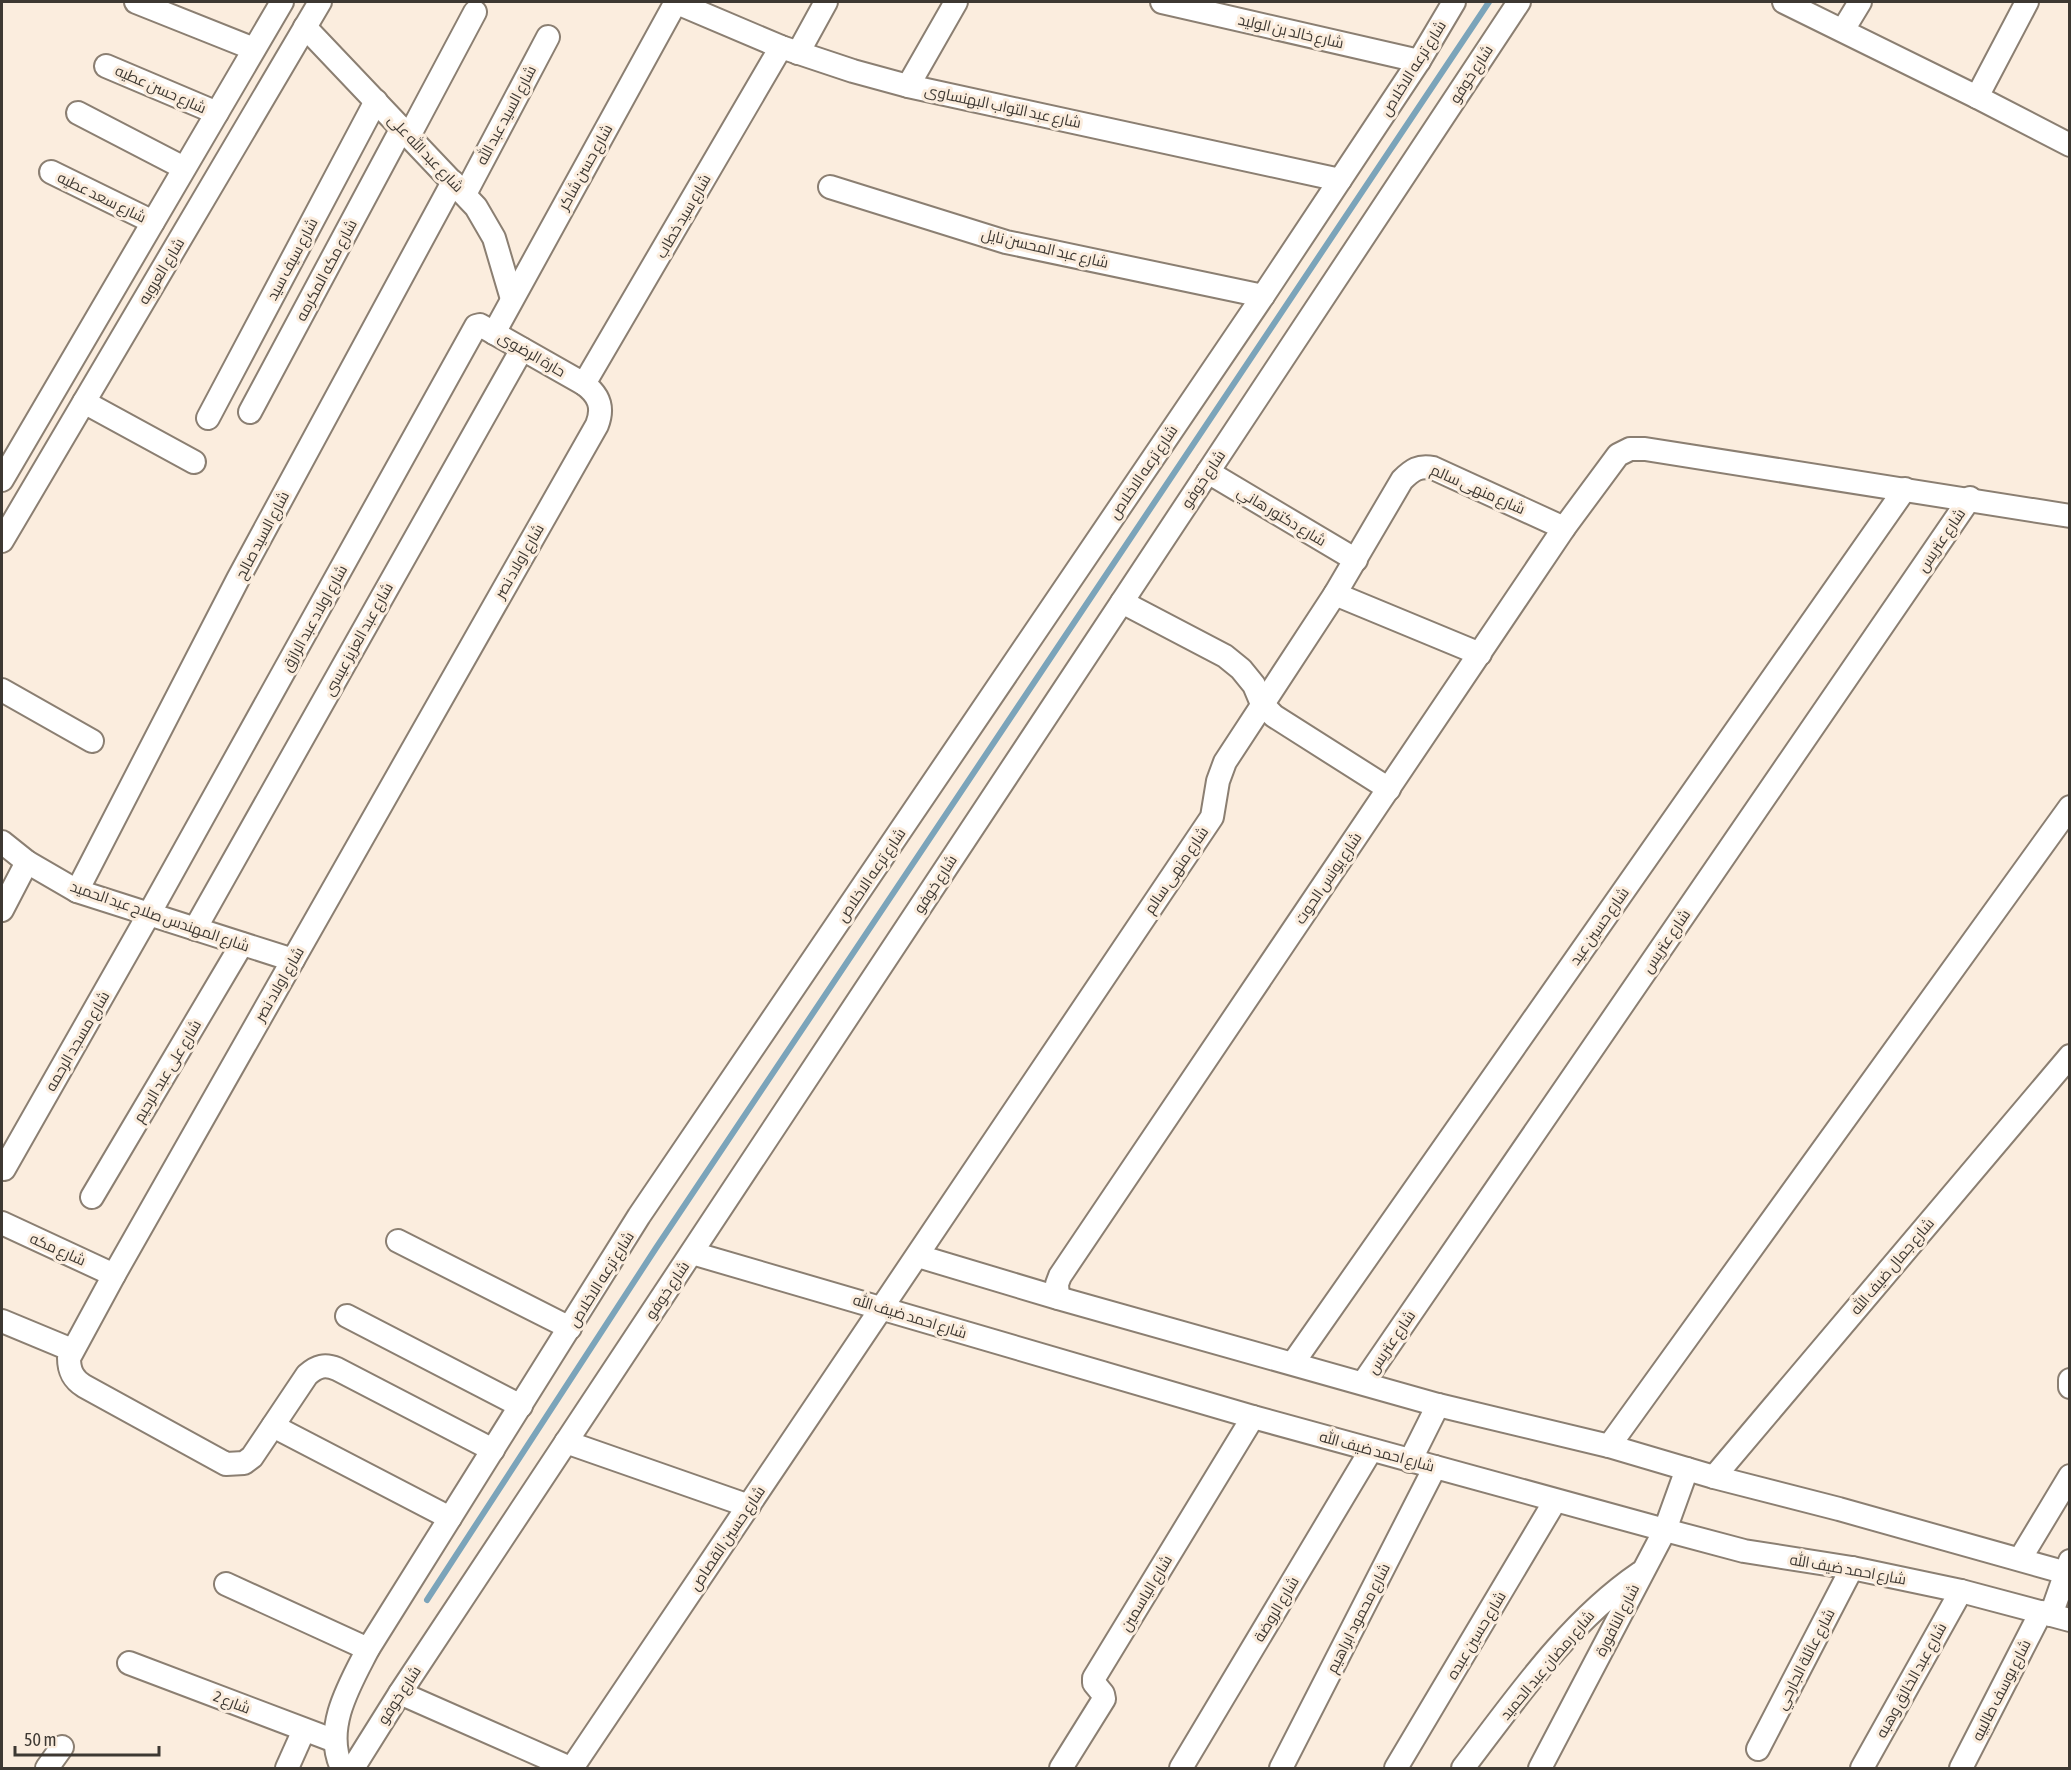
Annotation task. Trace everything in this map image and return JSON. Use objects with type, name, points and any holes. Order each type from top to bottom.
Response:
[{"type":"street","points":[[136,2],[254,49]]},
{"type":"street","points":[[2,480],[282,2]]},
{"type":"street","name":"شارع العروبه","points":[[2,541],[320,2]]},
{"type":"street","name":"شارع عبد التواب البهنساوى","points":[[676,2],[707,7],[790,50],[908,86],[1340,180]]},
{"type":"street","name":"شارع حسن شاكر","points":[[487,329],[513,299],[676,2]]},
{"type":"street","name":"شارع سيد خطاب","points":[[584,384],[790,50],[826,2]]},
{"type":"street","points":[[908,86],[956,2]]},
{"type":"street","name":"شارع خالد بن الوليد","points":[[1162,2],[1419,61]]},
{"type":"street","name":"شارع ترعه الاخلاص","points":[[342,1768],[338,1761],[335,1741],[338,1717],[368,1649],[646,1206],[1263,296],[1419,61],[1454,2]]},
{"type":"street","name":"شارع خوفو","points":[[353,1768],[400,1693],[1519,2]]},
{"type":"street","points":[[1784,2],[2070,145]]},
{"type":"street","points":[[1843,30],[1860,2]]},
{"type":"street","points":[[1977,97],[2027,2]]},
{"type":"street","name":"شارع مكه المكرمه","points":[[250,412],[475,12]]},
{"type":"street","name":"شارع عبد الله على","points":[[305,27],[476,207],[494,238],[513,299]]},
{"type":"street","name":"شارع السيد عبد الله","points":[[459,188],[548,37]]},
{"type":"street","name":"شارع حسن عطيه","points":[[106,66],[216,113]]},
{"type":"street","name":"شارع سيف سيد","points":[[208,418],[376,101]]},
{"type":"street","points":[[78,113],[184,168]]},
{"type":"street","name":"شارع سعد عطيه","points":[[51,172],[153,222]]},
{"type":"street","name":"شارع عبد المحسن نايل","points":[[830,187],[1006,242],[1263,296]]},
{"type":"street","name":"شارع السيد صالح","points":[[77,891],[238,579],[459,188]]},
{"type":"street","name":"شارع اولاد عبد الرازق","points":[[149,914],[476,326],[487,329]]},
{"type":"street","name":"حارة الرضوى","points":[[487,329],[584,384]]},
{"type":"street","name":"شارع عبد العزيز عيسى","points":[[195,928],[522,349]]},
{"type":"street","name":"شارع اولاد نصر","points":[[72,1350],[597,425],[601,406],[598,397],[584,384]]},
{"type":"street","points":[[84,402],[194,462]]},
{"type":"street","name":"شارع يونس الحوت","points":[[1058,1298],[1057,1284],[1060,1276],[1564,528],[1618,455],[1630,449],[1645,449],[1905,489]]},
{"type":"street","name":"شارع منهى سالم","points":[[882,1307],[1212,816],[1218,781],[1225,762],[1335,594],[1402,480],[1411,471],[1424,466],[1433,468],[1564,528]]},
{"type":"street","name":"شارع دكتور هاني","points":[[1208,472],[1356,560]]},
{"type":"street","points":[[1905,489],[2070,516]]},
{"type":"street","name":"شارع حسين عيد","points":[[1293,1363],[1905,489]]},
{"type":"street","name":"شارع عتريس","points":[[1363,1383],[1970,498]]},
{"type":"street","points":[[1335,594],[1480,654]]},
{"type":"street","points":[[1122,602],[1225,656],[1241,669],[1254,685],[1262,704],[1287,725],[1389,789]]},
{"type":"street","points":[[2,690],[92,741]]},
{"type":"street","points":[[1609,1446],[2070,807]]},
{"type":"street","name":"شارع المهندس صلاح عبد الحميد","points":[[2,842],[27,862],[77,891],[293,960]]},
{"type":"street","points":[[2,910],[27,862]]},
{"type":"street","name":"شارع مسجد الرحمه","points":[[4,1169],[149,914]]},
{"type":"street","name":"شارع على عبد الرحيم","points":[[92,1197],[242,944]]},
{"type":"street","name":"شارع جمال ضيف الله","points":[[1714,1477],[2070,1056]]},
{"type":"street","name":"شارع مكه","points":[[2,1223],[114,1275]]},
{"type":"street","points":[[398,1241],[570,1328]]},
{"type":"street","name":"شارع احمد ضيف الله","points":[[692,1253],[1253,1417],[1555,1501],[1744,1551],[1852,1568],[1961,1591],[2054,1616]]},
{"type":"street","points":[[918,1256],[1058,1298],[1438,1405],[1609,1446],[1714,1477],[2020,1559],[2068,1569]]},
{"type":"street","name":"شارع حسين القصاص","points":[[571,1768],[882,1307]]},
{"type":"street","points":[[347,1316],[521,1406]]},
{"type":"street","points":[[2,1321],[72,1350],[69,1367],[76,1382],[226,1464],[244,1463],[252,1458],[307,1375],[314,1369],[329,1366],[493,1450]]},
{"type":"street","points":[[2070,1380],[2070,1387]]},
{"type":"street","points":[[1410,1461],[1438,1405]]},
{"type":"street","name":"شارع الياسمين","points":[[1061,1768],[1104,1699],[1103,1694],[1094,1683],[1094,1678],[1253,1417]]},
{"type":"street","points":[[273,1426],[450,1518]]},
{"type":"street","points":[[566,1442],[749,1506]]},
{"type":"street","name":"شارع الروضة","points":[[1181,1768],[1371,1450]]},
{"type":"street","name":"شارع محمود ابراهيم","points":[[1281,1768],[1435,1467]]},
{"type":"street","name":"شارع النافورة","points":[[1540,1768],[1665,1530],[1687,1469]]},
{"type":"street","points":[[2020,1559],[2070,1476]]},
{"type":"street","name":"شارع حسين عبده","points":[[1396,1768],[1555,1501]]},
{"type":"street","name":"شارع عائلة الجارحي","points":[[1758,1749],[1852,1568]]},
{"type":"street","name":"شارع يوسف طالبيه","points":[[1961,1768],[2054,1616],[2068,1569]]},
{"type":"street","name":"شارع رمضان عبد الحميد","points":[[1463,1768],[1520,1694],[1589,1613],[1614,1590],[1642,1572]]},
{"type":"street","points":[[226,1584],[368,1649]]},
{"type":"street","name":"شارع عبد الخالق وهبه","points":[[1862,1768],[1961,1591]]},
{"type":"street","name":"شارع 2","points":[[129,1663],[335,1741]]},
{"type":"street","points":[[400,1693],[571,1768]]},
{"type":"street","points":[[286,1768],[304,1730]]},
{"type":"street","points":[[47,1768],[62,1747]]},
{"type":"waterway","points":[[427,1600],[656,1248],[1489,2]]}]
